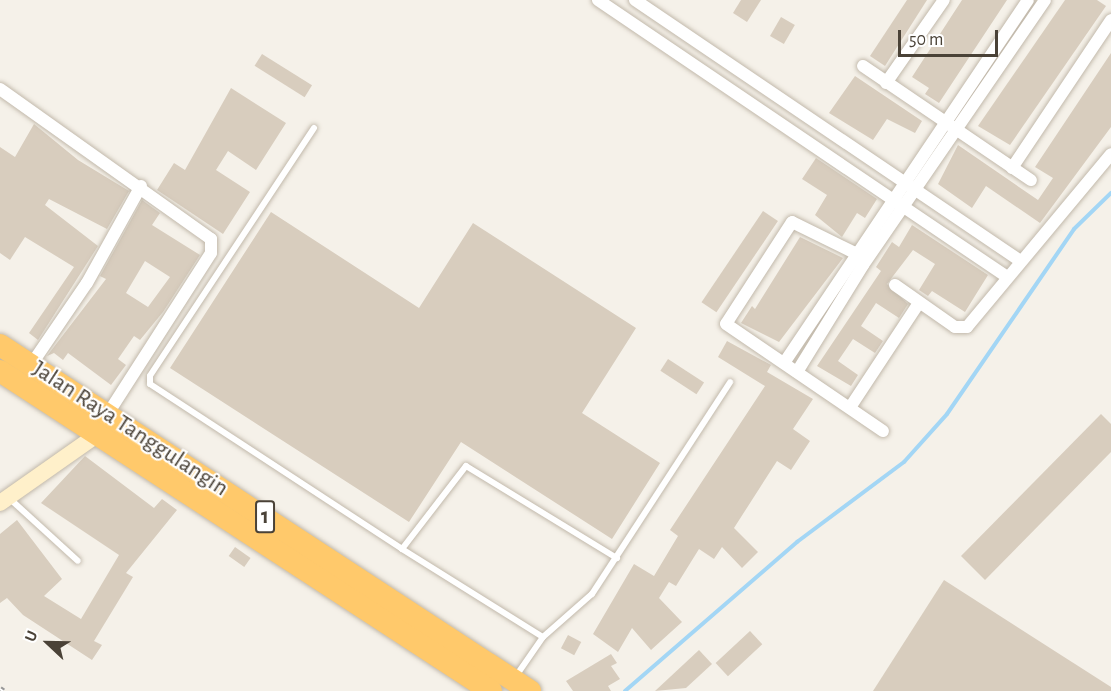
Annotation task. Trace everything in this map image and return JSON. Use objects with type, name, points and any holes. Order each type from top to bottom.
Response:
[{"type":"highway","name":"Jalan Raya Tanggulangin","points":[[0,345],[31,365],[102,424]]},
{"type":"highway","name":"Jalan Raya Tanggulangin","points":[[0,371],[102,424],[216,498],[521,686]]},
{"type":"highway","name":"Jalan Raya Tanggulangin","points":[[250,519],[491,691]]},
{"type":"street","points":[[598,0],[1005,276]]},
{"type":"street","points":[[634,0],[915,188],[1018,260]]},
{"type":"street","points":[[886,83],[944,0]]},
{"type":"street","points":[[797,372],[904,206],[949,126],[1028,0]]},
{"type":"street","points":[[784,363],[903,182],[949,126],[1045,0]]},
{"type":"street","points":[[1012,168],[1111,20]]},
{"type":"street","points":[[664,44],[675,27]]},
{"type":"street","points":[[863,66],[1031,180]]},
{"type":"street","points":[[0,89],[205,231],[212,245],[102,424],[4,500]]},
{"type":"street","points":[[895,285],[955,327],[967,327],[1018,260],[1111,154]]},
{"type":"street","points":[[31,365],[87,283],[141,186]]},
{"type":"street","points":[[855,253],[799,223],[789,225],[726,324],[851,406],[883,431]]},
{"type":"street","points":[[851,406],[919,303]]},
{"type":"lane","points":[[314,128],[162,357],[150,384],[402,549],[543,637]]},
{"type":"lane","points":[[521,686],[543,637],[592,594],[730,382]]},
{"type":"lane","points":[[402,549],[465,466],[617,558]]},
{"type":"lane","points":[[4,500],[78,561]]},
{"type":"building","points":[[741,0],[761,0],[747,22],[733,13]]},
{"type":"building","points":[[907,0],[927,0],[885,66],[870,56]]},
{"type":"building","points":[[962,0],[1007,0],[939,103],[925,94],[929,88],[912,77]]},
{"type":"building","points":[[1065,0],[1097,0],[1106,6],[1010,145],[978,126]]},
{"type":"building","points":[[781,17],[795,25],[784,44],[770,36]]},
{"type":"building","points":[[1111,53],[1111,127],[1040,223],[986,186],[972,208],[938,184],[958,145],[1038,200],[1053,178],[1035,167]]},
{"type":"building","points":[[262,54],[312,85],[305,97],[255,66]]},
{"type":"building","points":[[855,76],[922,121],[915,133],[887,119],[873,140],[829,113]]},
{"type":"building","points":[[231,88],[286,123],[256,170],[228,151],[216,170],[250,192],[223,234],[157,190],[174,163],[185,170]]},
{"type":"building","points":[[34,124],[78,160],[129,191],[107,229],[49,199],[45,205],[98,246],[38,340],[29,333],[74,267],[25,237],[10,260],[0,253],[0,147],[15,157]]},
{"type":"building","points":[[816,158],[877,199],[865,218],[857,213],[842,237],[815,215],[827,195],[802,179]]},
{"type":"building","points":[[142,200],[160,213],[152,225],[200,255],[163,312],[140,340],[134,336],[118,359],[126,365],[111,385],[68,353],[63,360],[54,353],[47,356],[106,279],[100,276]],"holes":[[[145,261],[170,277],[148,307],[126,293]]]},
{"type":"building","points":[[763,211],[778,221],[716,312],[701,302]]},
{"type":"building","points":[[271,212],[419,308],[473,223],[636,328],[582,413],[660,463],[612,539],[461,442],[409,522],[170,368]]},
{"type":"building","points":[[912,225],[988,275],[965,312],[932,291],[928,296],[919,290],[935,264],[913,250],[887,284],[908,304],[899,318],[876,303],[861,326],[883,341],[875,353],[853,339],[838,361],[858,375],[851,386],[817,366],[881,271],[876,267],[892,242],[899,247]]},
{"type":"building","points":[[800,237],[843,258],[779,342],[741,323],[752,306],[755,309]]},
{"type":"building","points":[[727,341],[771,365],[767,372],[813,399],[793,429],[810,441],[791,470],[777,461],[734,528],[758,552],[742,568],[722,547],[714,559],[699,549],[676,586],[669,582],[659,598],[682,622],[651,650],[632,628],[618,652],[593,634],[634,564],[654,576],[678,536],[670,530],[765,386],[718,357]]},
{"type":"building","points":[[668,359],[704,382],[696,394],[660,371]]},
{"type":"building","points":[[1101,414],[1111,424],[1111,452],[985,580],[961,556]]},
{"type":"building","points":[[85,456],[154,508],[162,499],[177,510],[126,573],[133,577],[94,641],[102,645],[92,660],[23,615],[7,598],[0,603],[0,534],[17,520],[62,579],[44,596],[81,619],[119,555],[41,503]]},
{"type":"building","points":[[235,547],[251,558],[244,567],[229,556]]},
{"type":"building","points":[[944,580],[1111,687],[1111,691],[873,691]]},
{"type":"building","points":[[750,631],[762,644],[728,676],[716,663]]},
{"type":"building","points":[[568,635],[581,642],[574,655],[561,648]]},
{"type":"building","points":[[699,650],[712,664],[686,688],[655,691]]},
{"type":"building","points":[[611,654],[617,663],[611,666],[620,679],[608,686],[611,691],[573,691],[566,681]]},
{"type":"waterway","points":[[625,691],[797,542],[904,462],[947,414],[1074,229],[1111,193]]}]
